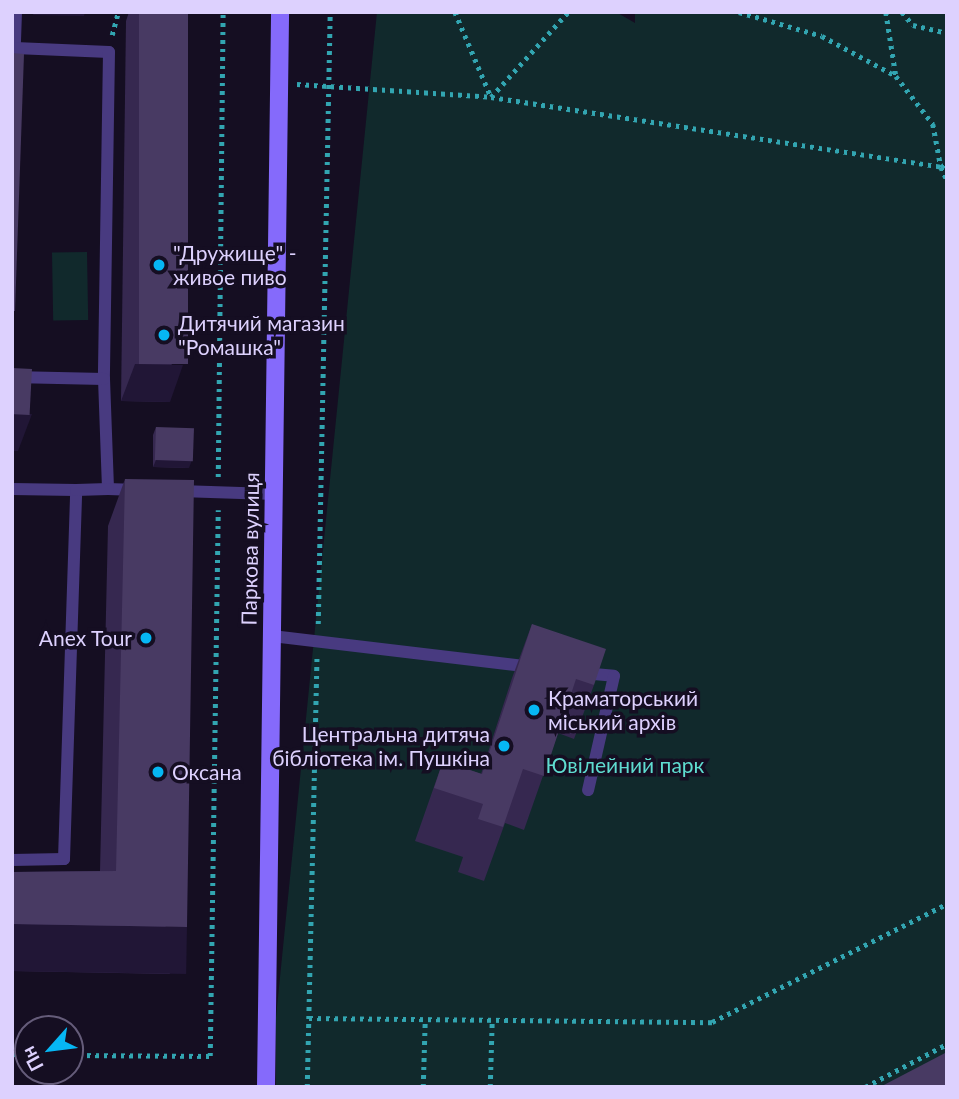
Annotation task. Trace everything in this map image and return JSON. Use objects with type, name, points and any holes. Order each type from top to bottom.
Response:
[{"type":"street","name":"Паркова вулиця","points":[[266,1087],[280,12]]},
{"type":"lane","points":[[16,12],[15,48],[109,52],[104,379],[108,489]]},
{"type":"lane","points":[[12,377],[104,379]]},
{"type":"lane","points":[[12,489],[149,490]]},
{"type":"lane","points":[[12,860],[64,859],[76,490]]},
{"type":"lane","points":[[163,491],[274,494]]},
{"type":"lane","points":[[272,636],[546,668]]},
{"type":"lane","points":[[573,672],[614,677],[588,790]]},
{"type":"path","points":[[84,1055],[210,1056],[223,12]]},
{"type":"path","points":[[307,1087],[330,12]]},
{"type":"path","points":[[455,12],[491,97]]},
{"type":"path","points":[[491,97],[568,12]]},
{"type":"path","points":[[739,12],[822,36],[896,76],[933,124],[947,171]]},
{"type":"path","points":[[886,12],[896,76]]},
{"type":"path","points":[[902,12],[913,25],[947,33]]},
{"type":"path","points":[[279,83],[491,97],[945,165]]},
{"type":"path","points":[[945,165],[947,180]]},
{"type":"path","points":[[309,1018],[712,1022],[947,904]]},
{"type":"path","points":[[423,1087],[425,1020]]},
{"type":"path","points":[[490,1087],[492,1020]]},
{"type":"path","points":[[865,1087],[947,1044]]},
{"type":"green space","name":"Ювілейний парк","points":[[377,12],[616,12],[635,23],[635,12],[947,12],[947,1087],[276,1087],[276,1017]]},
{"type":"green space","points":[[87,252],[88,320],[53,321],[52,253]]},
{"type":"building","points":[[139,12],[188,12],[188,364],[139,364]]},
{"type":"building","points":[[12,53],[24,54],[15,311],[12,311]]},
{"type":"building","points":[[12,368],[32,369],[30,415],[12,414]]},
{"type":"building","points":[[156,427],[194,428],[193,461],[155,460]]},
{"type":"building","points":[[125,479],[194,480],[187,927],[12,924],[12,872],[116,871]]},
{"type":"building","points":[[532,624],[606,649],[594,685],[576,679],[544,776],[523,769],[503,827],[478,819],[483,804],[434,788],[443,761],[482,774]]},
{"type":"building","points":[[947,1052],[947,1087],[880,1087]]},
{"type":"place","name":"\"Дружище\" - живое пиво","points":[[159,265]]},
{"type":"place","name":"Дитячий магазин \"Ромашка\"","points":[[164,335]]},
{"type":"place","name":"Anex Tour","points":[[146,638]]},
{"type":"place","name":"Краматорський міський архів","points":[[534,710]]},
{"type":"place","name":"Центральна дитяча бібліотека ім. Пушкіна","points":[[504,746]]},
{"type":"place","name":"Оксана","points":[[158,772]]}]
